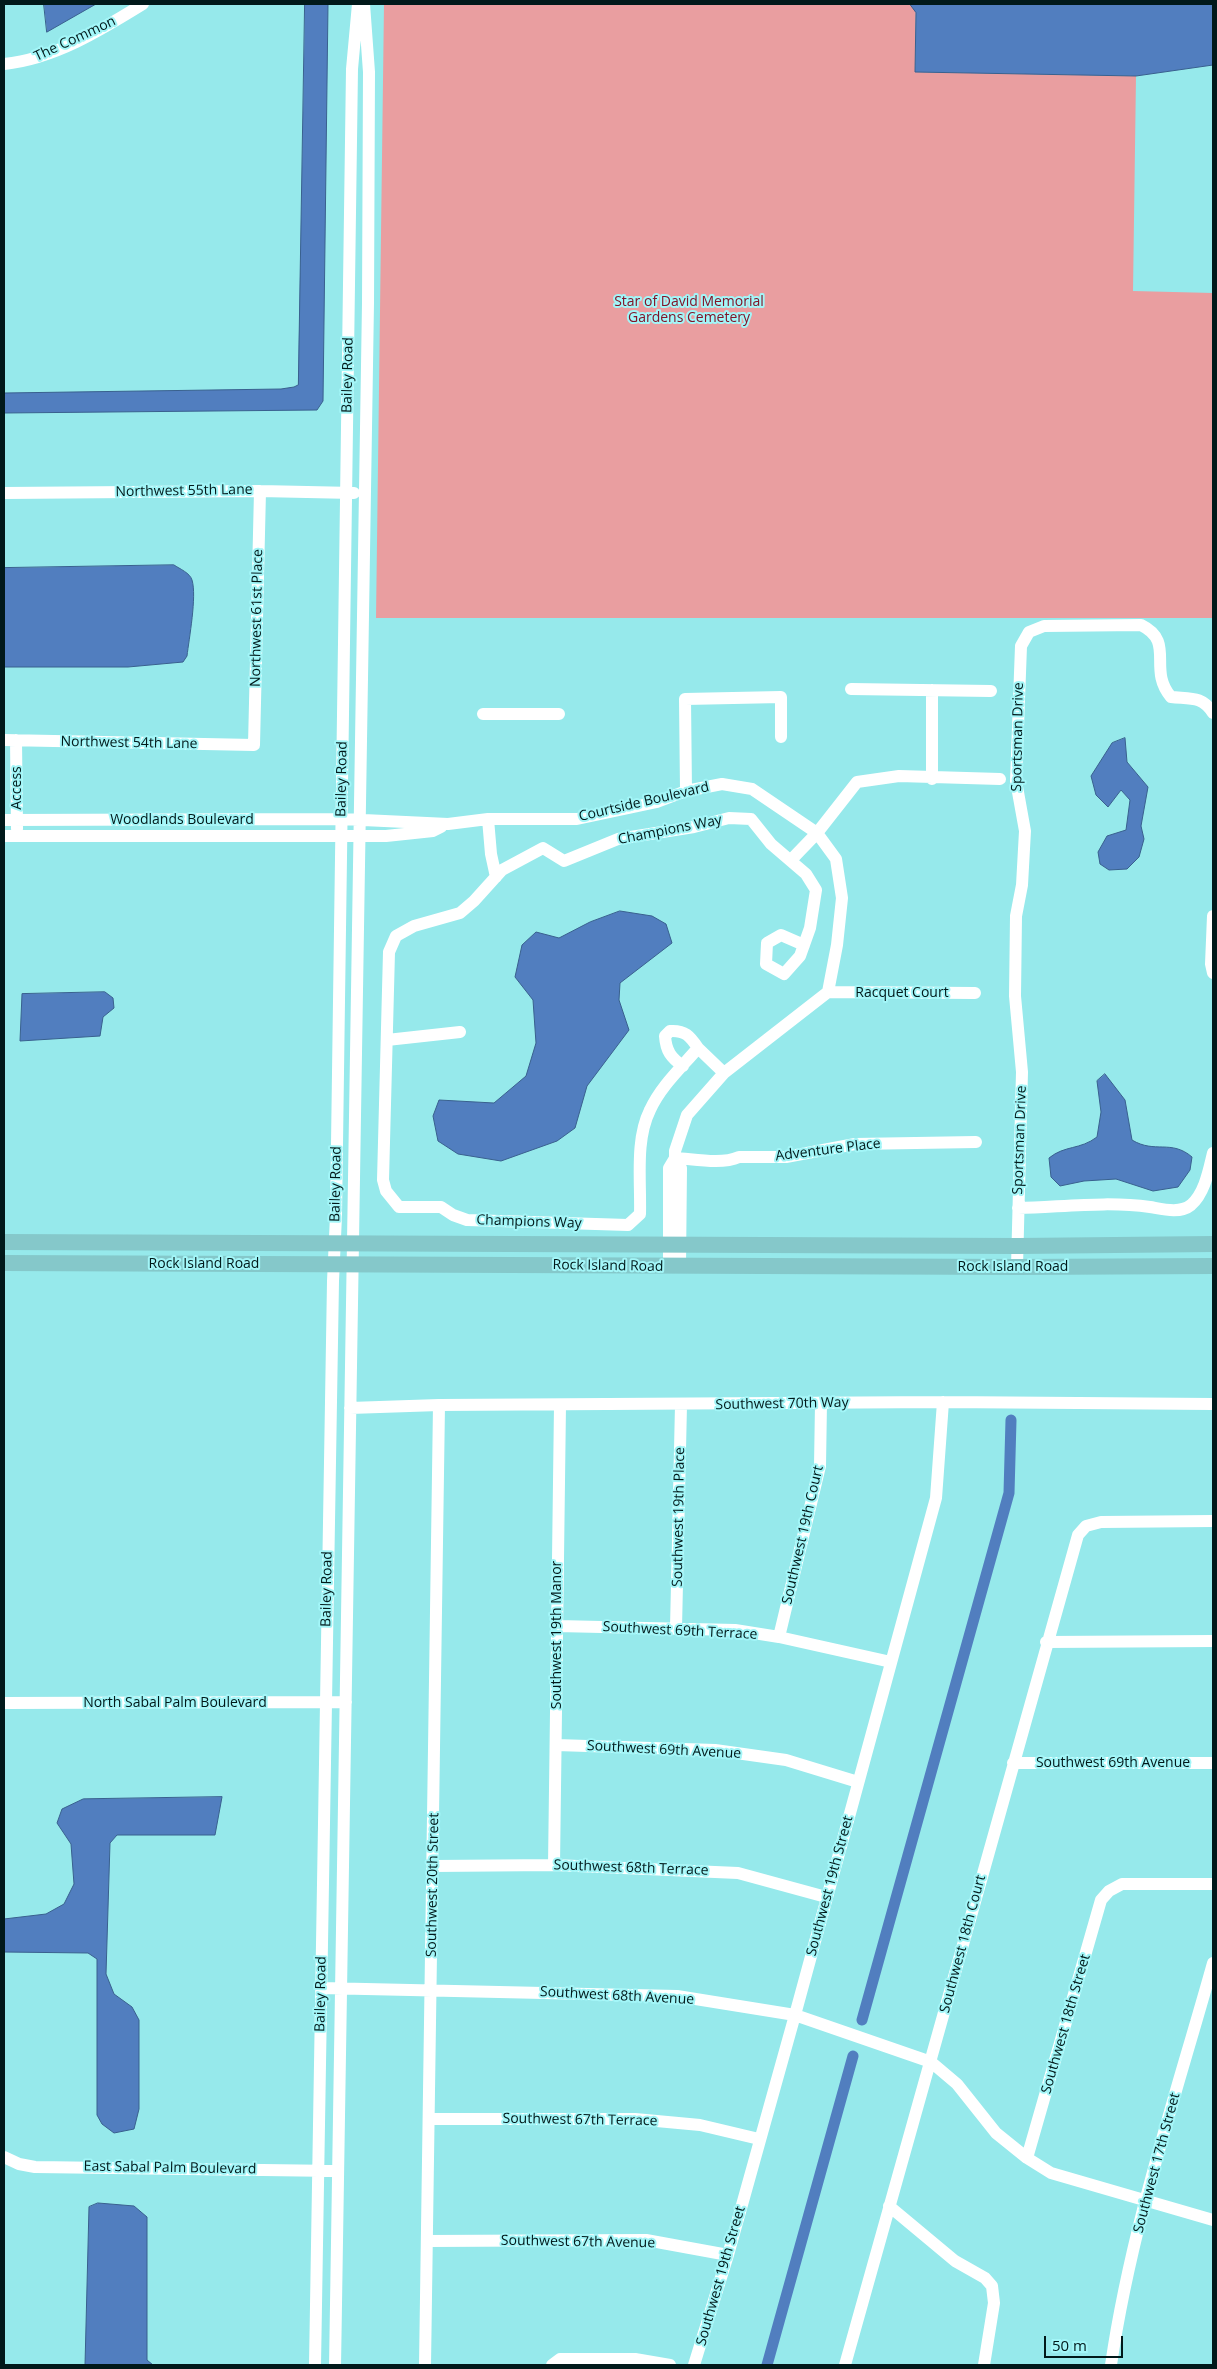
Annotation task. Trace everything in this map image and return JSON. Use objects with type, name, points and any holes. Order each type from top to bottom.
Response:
[{"type":"main road","name":"Rock Island Road","points":[[4,1242],[1018,1246],[1213,1244]]},
{"type":"main road","name":"Rock Island Road","points":[[4,1263],[1213,1266]]},
{"type":"street","name":"The Common","points":[[4,64],[36,59],[106,27],[143,4]]},
{"type":"street","name":"Bailey Road","points":[[314,2365],[342,834],[352,69],[358,4]]},
{"type":"street","name":"Bailey Road","points":[[335,2365],[365,493],[369,72],[364,4]]},
{"type":"street","name":"Northwest 55th Lane","points":[[4,494],[260,491],[365,493]]},
{"type":"street","name":"Northwest 61st Place","points":[[254,745],[260,491]]},
{"type":"street","name":"Sportsman Drive","points":[[1017,1267],[1022,1072],[1015,996],[1016,916],[1022,885],[1025,830],[1016,781],[1021,646],[1029,632],[1044,626],[1141,625],[1154,631],[1160,642],[1159,674],[1166,691],[1171,697],[1198,699],[1207,704],[1213,713]]},
{"type":"street","points":[[851,688],[992,691]]},
{"type":"street","points":[[932,690],[932,778]]},
{"type":"street","points":[[686,791],[685,699],[781,697],[780,737]]},
{"type":"street","points":[[483,714],[558,714]]},
{"type":"street","name":"Northwest 54th Lane","points":[[10,740],[254,745]]},
{"type":"street","name":"Access","points":[[10,740],[17,836]]},
{"type":"street","points":[[791,860],[817,833],[857,782],[899,776],[1000,779]]},
{"type":"street","name":"Courtside Boulevard","points":[[360,820],[448,824],[488,819],[577,819],[658,802],[686,791],[722,784],[752,789],[817,833],[836,859],[842,898],[837,946],[828,992]]},
{"type":"street","name":"Champions Way","points":[[698,1048],[664,1087],[649,1110],[641,1139],[640,1214],[628,1225],[467,1220],[453,1216],[441,1207],[400,1207],[386,1191],[383,1180],[389,952],[396,936],[414,926],[460,913],[474,901],[502,870],[543,848],[564,862],[618,839],[694,827],[729,818],[752,819],[771,844],[806,874],[816,890],[810,928],[804,945]]},
{"type":"street","points":[[488,819],[491,854],[496,876]]},
{"type":"street","name":"Woodlands Boulevard","points":[[4,820],[360,820]]},
{"type":"street","name":"Courtside Boulevard","points":[[359,835],[433,831],[448,824]]},
{"type":"street","name":"Woodlands Boulevard","points":[[4,836],[359,835]]},
{"type":"street","points":[[1213,916],[1211,964],[1213,973]]},
{"type":"street","points":[[674,1266],[675,1245],[669,1168],[687,1115],[724,1073],[828,992]]},
{"type":"street","name":"Racquet Court","points":[[828,992],[975,993]]},
{"type":"street","points":[[683,1066],[672,1059],[666,1047],[665,1036],[670,1031],[681,1030],[691,1037],[698,1048],[724,1073]]},
{"type":"street","points":[[387,1040],[460,1032]]},
{"type":"street","name":"Adventure Place","points":[[675,1154],[732,1160],[739,1157],[786,1157],[855,1144],[976,1142]]},
{"type":"street","name":"Sportsman Drive","points":[[1018,1208],[1083,1207],[1120,1203],[1175,1211],[1191,1206],[1207,1180],[1213,1152]]},
{"type":"street","name":"Southwest 70th Way","points":[[350,1408],[439,1405],[943,1402],[1213,1404]]},
{"type":"street","name":"Southwest 19th Street","points":[[694,2365],[728,2256],[759,2139],[795,2016],[936,1498],[943,1402]]},
{"type":"street","name":"Southwest 19th Court","points":[[779,1637],[820,1466],[821,1403]]},
{"type":"street","name":"Southwest 20th Street","points":[[425,2365],[439,1405]]},
{"type":"street","name":"Southwest 19th Manor","points":[[554,1865],[560,1405]]},
{"type":"street","name":"Southwest 19th Place","points":[[676,1628],[681,1405]]},
{"type":"street","name":"Southwest 18th Court","points":[[845,2365],[931,2062],[1046,1642],[1078,1535],[1086,1526],[1101,1522],[1213,1521]]},
{"type":"street","name":"Southwest 69th Terrace","points":[[557,1626],[735,1630],[779,1637],[891,1662]]},
{"type":"street","points":[[1046,1642],[1213,1641]]},
{"type":"street","name":"North Sabal Palm Boulevard","points":[[4,1703],[346,1702]]},
{"type":"street","name":"Southwest 69th Avenue","points":[[556,1745],[715,1750],[786,1760],[858,1782]]},
{"type":"street","name":"Southwest 69th Avenue","points":[[1013,1763],[1213,1763]]},
{"type":"street","name":"Southwest 68th Terrace","points":[[433,1866],[554,1865],[738,1873],[826,1898]]},
{"type":"street","name":"Southwest 18th Street","points":[[1027,2158],[1101,1900],[1109,1892],[1122,1884],[1213,1884]]},
{"type":"street","name":"Southwest 17th Street","points":[[1111,2365],[1120,2306],[1146,2201],[1213,1963]]},
{"type":"street","name":"Southwest 68th Avenue","points":[[321,1988],[677,1996],[795,2016],[931,2062],[957,2084],[996,2133],[1027,2158],[1051,2173],[1213,2220]]},
{"type":"street","name":"Southwest 67th Terrace","points":[[429,2119],[636,2119],[700,2125],[759,2139]]},
{"type":"street","name":"East Sabal Palm Boulevard","points":[[4,2157],[20,2164],[35,2167],[338,2171]]},
{"type":"street","points":[[890,2206],[955,2261],[986,2278],[992,2286],[994,2303],[984,2365]]},
{"type":"street","name":"Southwest 67th Avenue","points":[[427,2241],[646,2240],[728,2256]]},
{"type":"street","points":[[552,2365],[560,2359],[570,2359],[635,2360],[670,2365]]},
{"type":"green space","name":"Star of David Memorial Gardens Cemetery","points":[[384,4],[916,4],[915,72],[1136,76],[1133,291],[1213,293],[1213,618],[376,618]]},
{"type":"water","points":[[44,4],[96,4],[47,32]]},
{"type":"water","points":[[305,4],[328,4],[323,401],[317,410],[4,413],[4,393],[281,389],[298,385]]},
{"type":"water","points":[[910,4],[1213,4],[1213,65],[1136,76],[915,72],[916,13]]},
{"type":"water","points":[[174,565],[189,575],[192,580],[194,596],[187,656],[183,662],[128,667],[4,667],[4,568]]},
{"type":"water","points":[[1125,738],[1127,762],[1148,787],[1141,826],[1144,839],[1139,857],[1127,869],[1109,870],[1100,864],[1098,852],[1107,836],[1126,830],[1130,800],[1121,790],[1108,807],[1096,795],[1091,776],[1112,743]]},
{"type":"water","points":[[620,911],[652,916],[666,924],[672,943],[620,983],[619,1000],[629,1030],[587,1086],[575,1128],[557,1141],[501,1161],[458,1154],[438,1141],[433,1116],[439,1100],[494,1103],[526,1076],[536,1043],[533,1000],[515,977],[522,945],[536,932],[559,938],[590,922]]},
{"type":"water","points":[[105,992],[113,998],[114,1008],[103,1017],[100,1036],[20,1041],[22,994]]},
{"type":"water","points":[[1105,1074],[1125,1100],[1132,1140],[1148,1146],[1170,1147],[1192,1157],[1190,1170],[1178,1187],[1153,1191],[1116,1179],[1084,1181],[1060,1186],[1051,1177],[1049,1158],[1061,1151],[1085,1144],[1097,1137],[1101,1112],[1097,1081]]},
{"type":"water","points":[[222,1797],[215,1835],[117,1835],[110,1843],[106,1974],[114,1994],[132,2007],[139,2020],[139,2109],[134,2129],[114,2133],[102,2124],[97,2115],[97,1959],[88,1953],[4,1952],[4,1919],[46,1914],[64,1904],[74,1884],[71,1844],[57,1823],[62,1809],[83,1799]]},
{"type":"water","points":[[98,2203],[134,2206],[147,2217],[147,2360],[153,2365],[85,2365],[89,2207]]},
{"type":"waterway","points":[[862,2020],[1009,1493],[1011,1420]]},
{"type":"waterway","points":[[767,2365],[853,2056]]}]
